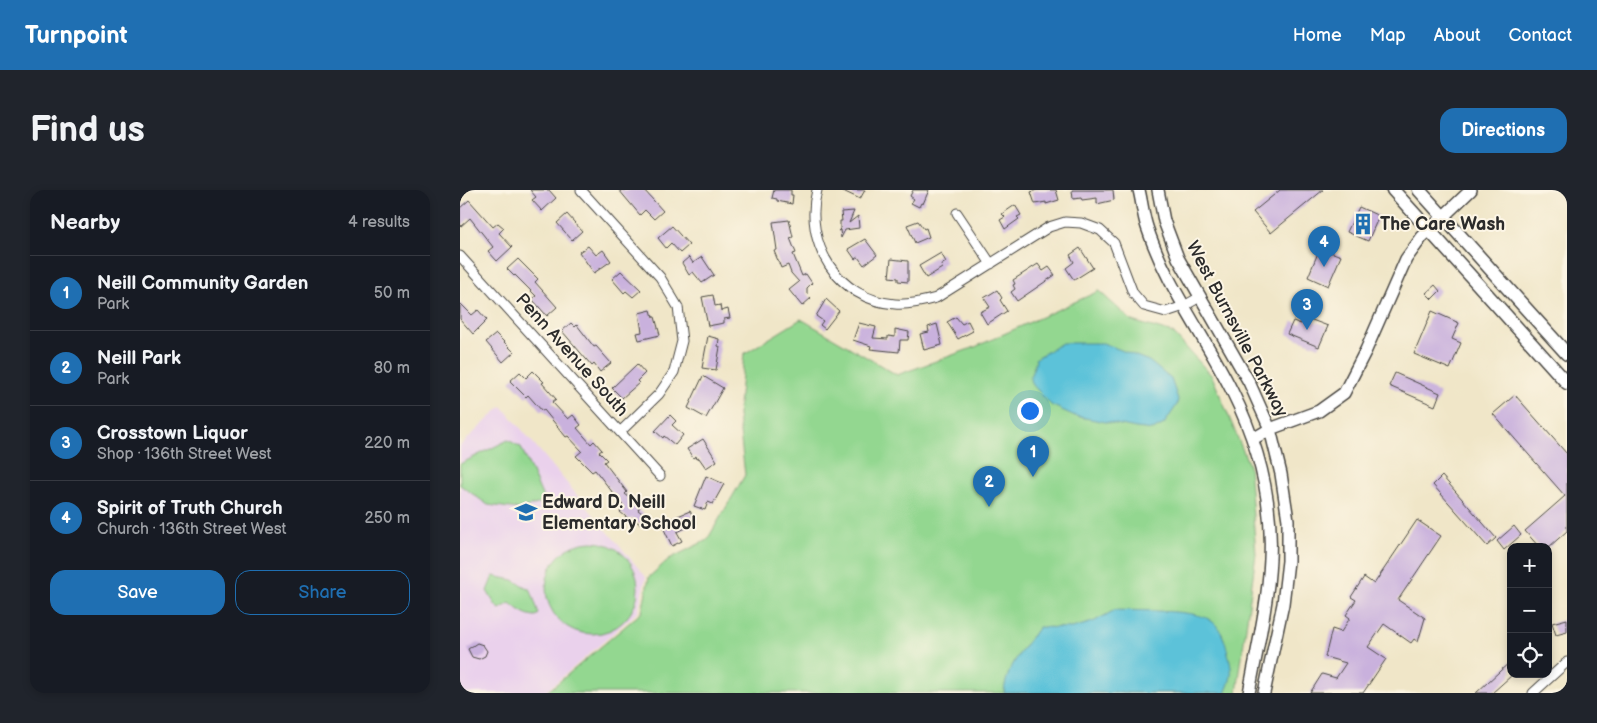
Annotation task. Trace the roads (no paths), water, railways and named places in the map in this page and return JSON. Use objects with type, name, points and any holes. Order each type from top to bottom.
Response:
[{"type":"main road","points":[[1393,190],[1567,383]]},
{"type":"main road","points":[[1419,190],[1567,354]]},
{"type":"street","points":[[581,190],[660,277],[678,307],[682,341],[674,372],[659,394],[620,432]]},
{"type":"street","points":[[817,190],[814,202],[814,226],[819,247],[831,269],[848,285],[869,298],[893,304],[915,304],[936,298],[1049,227],[1065,222],[1081,223],[1100,230],[1114,243],[1133,293],[1144,306],[1166,312],[1184,306],[1200,297]]},
{"type":"street","name":"West Burnsville Parkway","points":[[1139,190],[1146,226],[1162,264],[1232,391],[1253,439],[1264,478],[1269,520],[1270,559],[1266,598],[1249,693]]},
{"type":"street","name":"West Burnsville Parkway","points":[[1158,190],[1164,221],[1174,249],[1249,382],[1270,429],[1281,474],[1288,520],[1288,561],[1283,604],[1264,693]]},
{"type":"street","points":[[1253,439],[1270,429],[1319,411],[1344,392],[1366,350],[1406,259],[1418,241],[1471,190]]},
{"type":"street","points":[[957,212],[991,264]]},
{"type":"street","name":"Penn Avenue South","points":[[460,256],[660,476]]},
{"type":"street","points":[[1533,693],[1567,662]]},
{"type":"water","points":[[1062,343],[1103,343],[1149,361],[1171,379],[1178,399],[1177,405],[1164,424],[1153,430],[1075,416],[1051,405],[1033,385],[1030,377],[1035,359]]},
{"type":"water","points":[[1115,610],[1179,612],[1202,616],[1210,620],[1219,629],[1223,637],[1231,667],[1230,681],[1225,693],[1004,693],[1005,684],[1012,667],[1039,627],[1072,628],[1093,622]]},
{"type":"place","name":"The Care Wash","points":[[1363,224]]},
{"type":"place","name":"Spirit of Truth Church","points":[[1324,267]]},
{"type":"place","name":"Crosstown Liquor","points":[[1307,330]]},
{"type":"place","name":"Neill Community Garden","points":[[1033,477]]},
{"type":"place","name":"Neill Park","points":[[989,507]]},
{"type":"place","name":"Edward D. Neill Elementary School","points":[[526,512]]}]
